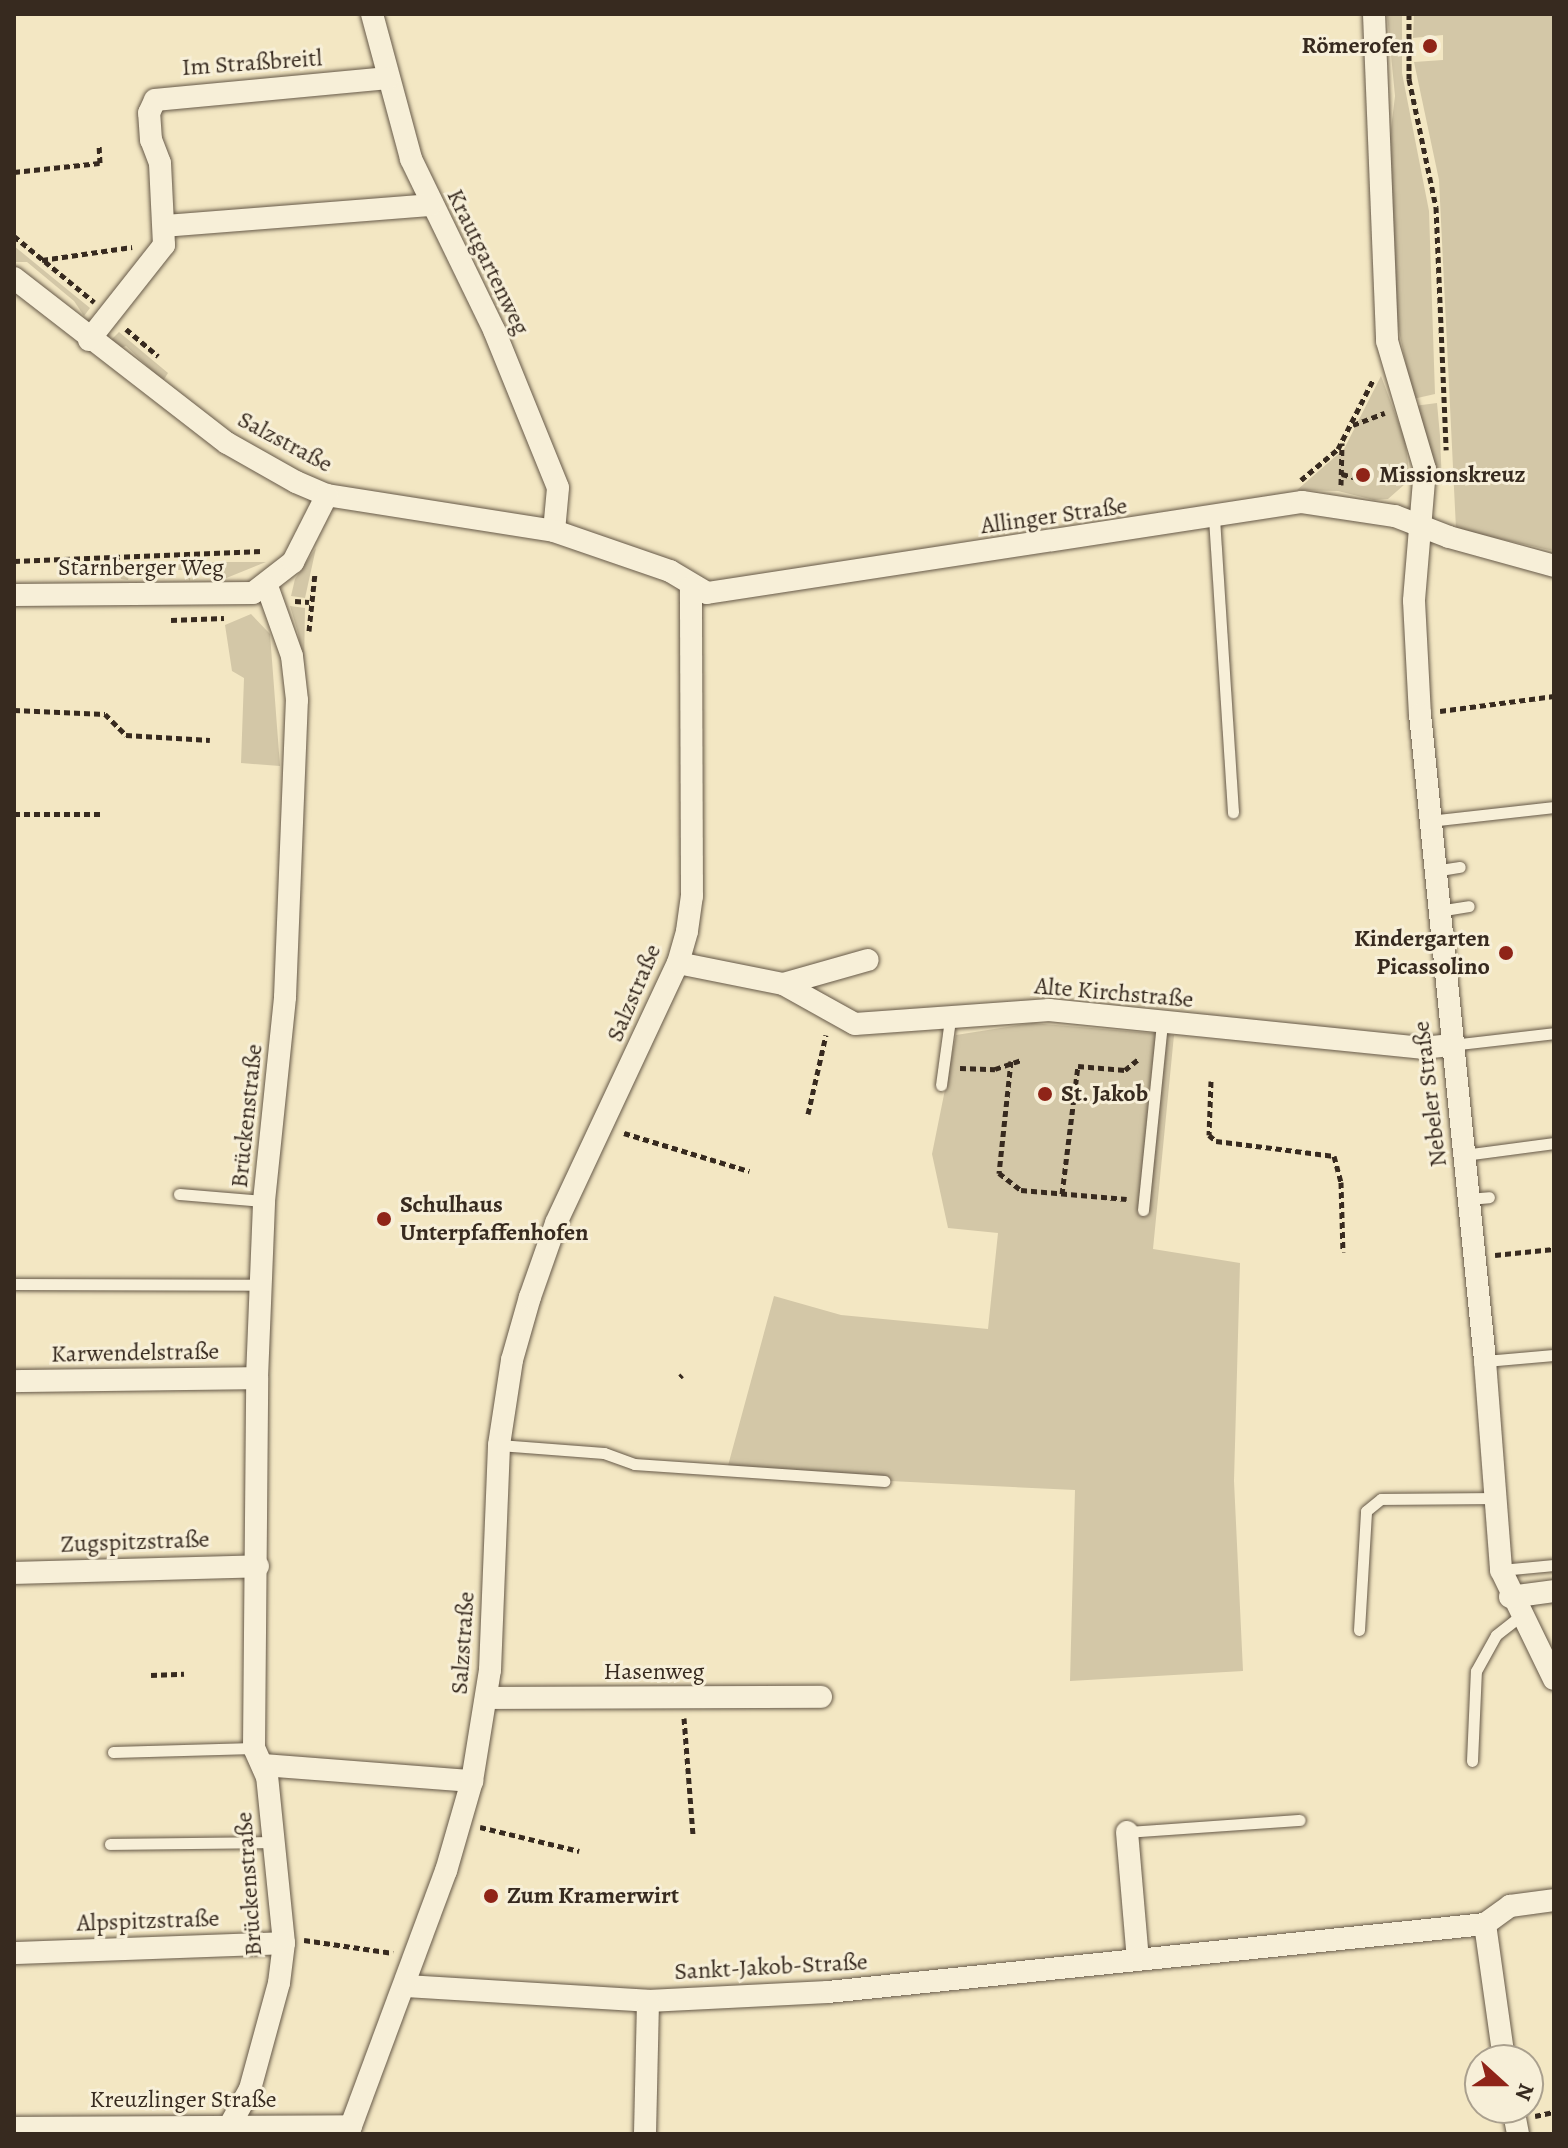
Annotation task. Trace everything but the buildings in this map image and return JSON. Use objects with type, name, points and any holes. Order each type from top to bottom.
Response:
[{"type":"street","name":"Krautgartenweg","points":[[372,14],[388,78],[431,205],[494,330],[558,488],[554,531]]},
{"type":"street","name":"Nebeler Straße","points":[[1374,14],[1387,341],[1425,469],[1423,525],[1414,601],[1420,714],[1428,821],[1463,1155],[1479,1198],[1475,1257],[1501,1570],[1515,1606],[1554,1679]]},
{"type":"street","name":"Im Straßbreitl","points":[[89,340],[158,257],[164,245],[160,163],[151,140],[149,113],[155,100],[388,78]]},
{"type":"street","points":[[164,226],[431,205]]},
{"type":"street","name":"Salzstraße","points":[[14,278],[89,340],[227,443],[327,495],[554,531],[670,571],[691,587],[692,896],[678,963],[556,1223],[512,1360],[499,1445],[486,1698],[472,1781],[463,1823],[406,1986],[350,2130]]},
{"type":"street","points":[[267,586],[293,562],[327,495]]},
{"type":"street","name":"Allinger Straße","points":[[691,587],[707,593],[1214,518],[1261,506],[1340,506],[1423,525],[1449,537],[1554,566]]},
{"type":"street","name":"Starnberger Weg","points":[[14,595],[206,595],[253,593],[267,586]]},
{"type":"street","name":"Brückenstraße","points":[[227,2130],[250,2089],[279,1983],[284,1940],[259,1757],[257,1378],[264,1201],[285,997],[297,700],[292,656],[267,586]]},
{"type":"street","name":"Alte Kirchstraße","points":[[783,984],[868,960]]},
{"type":"street","name":"Alte Kirchstraße","points":[[678,963],[783,984],[855,1024],[1049,1010],[1422,1048],[1450,1045]]},
{"type":"street","name":"Karwendelstraße","points":[[14,1381],[257,1378]]},
{"type":"street","name":"Zugspitzstraße","points":[[14,1573],[258,1566]]},
{"type":"street","points":[[1515,1606],[1554,1591]]},
{"type":"street","name":"Hasenweg","points":[[486,1698],[821,1697]]},
{"type":"street","points":[[259,1757],[472,1781]]},
{"type":"street","points":[[1127,1832],[1138,1960]]},
{"type":"street","name":"Sankt-Jakob-Straße","points":[[406,1986],[648,2001],[828,1992],[1485,1924],[1510,1906],[1554,1900]]},
{"type":"street","points":[[1485,1924],[1502,2044]]},
{"type":"street","name":"Alpspitzstraße","points":[[14,1953],[284,1940]]},
{"type":"street","points":[[645,2134],[648,2001]]},
{"type":"street","name":"Kreuzlinger Straße","points":[[14,2128],[350,2130]]},
{"type":"lane","points":[[1214,518],[1233,812]]},
{"type":"lane","points":[[1428,821],[1554,807]]},
{"type":"lane","points":[[1433,871],[1460,867]]},
{"type":"lane","points":[[1437,911],[1469,906]]},
{"type":"lane","points":[[941,1085],[950,1019]]},
{"type":"lane","points":[[1144,1205],[1162,1022]]},
{"type":"lane","points":[[1450,1045],[1554,1033]]},
{"type":"lane","points":[[1463,1155],[1554,1143]]},
{"type":"lane","points":[[179,1194],[264,1201]]},
{"type":"lane","points":[[14,1284],[259,1285]]},
{"type":"lane","points":[[1485,1361],[1554,1355]]},
{"type":"lane","points":[[499,1445],[604,1453],[634,1464],[884,1481]]},
{"type":"lane","points":[[1359,1630],[1366,1511],[1381,1499],[1494,1498]]},
{"type":"lane","points":[[1501,1570],[1554,1565]]},
{"type":"lane","points":[[1472,1761],[1476,1671],[1515,1606]]},
{"type":"lane","points":[[113,1752],[259,1757]]},
{"type":"lane","points":[[1127,1832],[1300,1820]]},
{"type":"lane","points":[[110,1844],[273,1842]]},
{"type":"path","points":[[1409,14],[1409,79],[1436,207],[1447,465]]},
{"type":"path","points":[[14,172],[100,163],[99,145]]},
{"type":"path","points":[[42,260],[144,246],[158,257]]},
{"type":"path","points":[[1261,506],[1313,472],[1342,442],[1370,390],[1387,341]]},
{"type":"path","points":[[1340,506],[1342,442]]},
{"type":"path","points":[[1341,474],[1364,480]]},
{"type":"path","points":[[14,561],[261,553],[275,545]]},
{"type":"path","points":[[309,644],[309,602],[318,560]]},
{"type":"path","points":[[1420,714],[1554,696]]},
{"type":"path","points":[[14,710],[105,714],[126,735],[210,740]]},
{"type":"path","points":[[14,814],[103,814]]},
{"type":"path","points":[[808,1114],[831,1011]]},
{"type":"path","points":[[1062,1194],[1078,1066],[1125,1070],[1146,1049],[1160,1047]]},
{"type":"path","points":[[951,1067],[995,1069],[1021,1060]]},
{"type":"path","points":[[1011,1061],[999,1173],[1021,1190],[1144,1205]]},
{"type":"path","points":[[1211,1081],[1209,1135],[1216,1141],[1334,1156],[1341,1182],[1343,1252]]},
{"type":"path","points":[[602,1125],[749,1171]]},
{"type":"path","points":[[1475,1257],[1554,1249]]},
{"type":"path","points":[[151,1675],[184,1674]]},
{"type":"path","points":[[682,1697],[693,1835]]},
{"type":"path","points":[[463,1823],[579,1851]]},
{"type":"path","points":[[284,1940],[414,1959]]},
{"type":"shaded area","points":[[1387,14],[1402,14],[1402,73],[1429,211],[1435,394],[1413,399],[1396,316],[1388,154],[1395,96]]},
{"type":"shaded area","points":[[1414,14],[1554,14],[1554,551],[1456,529],[1439,180],[1414,62],[1443,60],[1443,35],[1413,38]]},
{"type":"shaded area","points":[[14,246],[90,308],[84,316],[74,301],[27,262],[14,262]]},
{"type":"shaded area","points":[[119,332],[168,373],[163,381],[126,346],[119,349],[110,341]]},
{"type":"shaded area","points":[[1381,376],[1405,440],[1409,471],[1405,484],[1388,499],[1374,500],[1338,491],[1297,490],[1344,449]]},
{"type":"shaded area","points":[[1437,403],[1440,436],[1442,485],[1414,406]]},
{"type":"shaded area","points":[[316,548],[305,598],[291,596],[295,579]]},
{"type":"shaded area","points":[[207,562],[266,562],[214,583]]},
{"type":"shaded area","points":[[132,564],[128,580],[121,579],[118,569],[72,571],[63,579],[63,567]]},
{"type":"shaded area","points":[[191,564],[190,581],[183,570],[163,570],[155,581],[153,565]]},
{"type":"shaded area","points":[[290,606],[305,608],[304,670],[298,633]]},
{"type":"shaded area","points":[[251,614],[270,634],[280,766],[241,763],[244,678],[232,671],[225,625]]},
{"type":"shaded area","points":[[1032,1023],[1174,1035],[1153,1249],[1240,1263],[1234,1481],[1243,1671],[1070,1681],[1075,1490],[726,1473],[774,1296],[841,1315],[988,1329],[998,1233],[948,1228],[932,1154],[956,1035]]},
{"type":"place","name":"Römerofen","points":[[1430,46]]},
{"type":"place","name":"Missionskreuz","points":[[1363,475]]},
{"type":"place","name":"Kindergarten Picassolino","points":[[1506,953]]},
{"type":"place","name":"St. Jakob","points":[[1045,1094]]},
{"type":"place","name":"Schulhaus Unterpfaffenhofen","points":[[384,1219]]},
{"type":"place","name":"Zum Kramerwirt","points":[[491,1896]]}]
